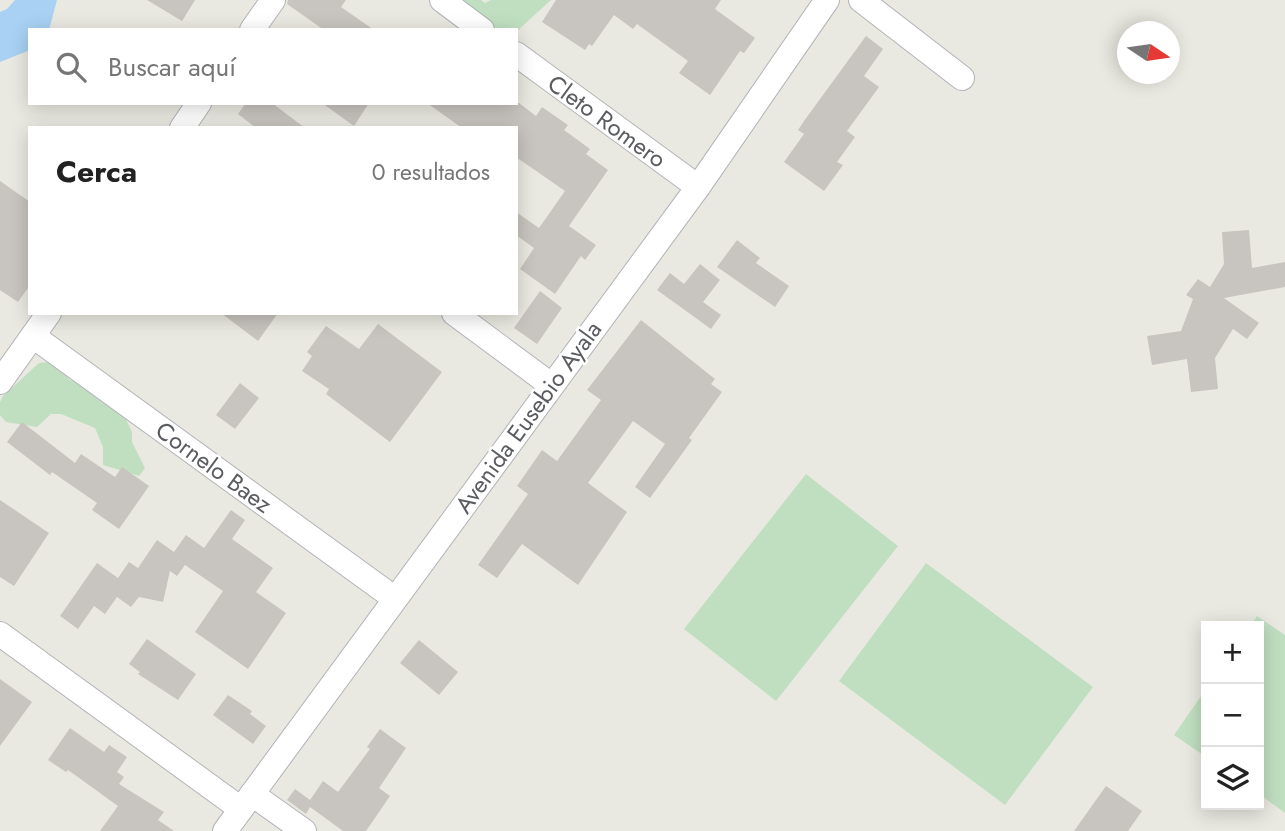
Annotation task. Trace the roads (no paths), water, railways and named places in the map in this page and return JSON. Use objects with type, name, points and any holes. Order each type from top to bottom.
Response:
[{"type":"street","points":[[253,28],[273,0]]},
{"type":"street","points":[[442,0],[479,28]]},
{"type":"street","name":"Avenida Eusebio Ayala","points":[[225,831],[698,187],[827,0]]},
{"type":"street","points":[[861,0],[962,78]]},
{"type":"street","name":"Cleto Romero","points":[[518,55],[698,187]]},
{"type":"street","points":[[0,382],[48,315]]},
{"type":"street","points":[[457,315],[551,385]]},
{"type":"street","name":"Cornelo Baez","points":[[33,335],[394,598]]},
{"type":"street","points":[[0,634],[247,802],[304,831]]},
{"type":"water","points":[[15,0],[57,0],[50,28],[28,28],[28,51],[0,62],[0,12]]}]
